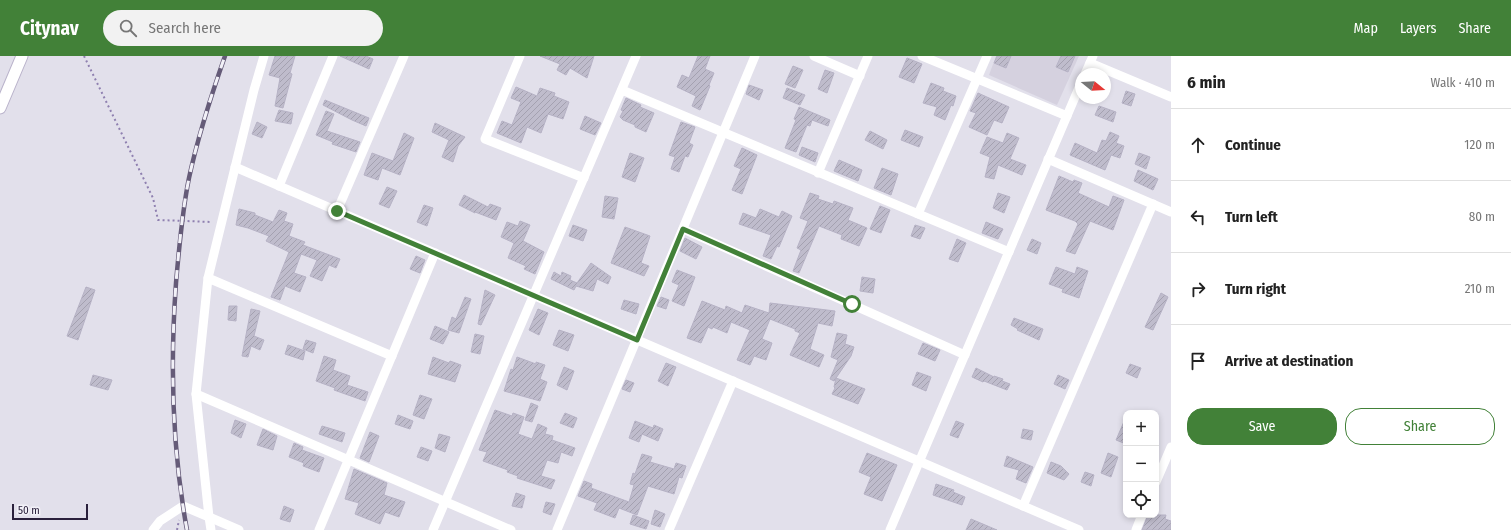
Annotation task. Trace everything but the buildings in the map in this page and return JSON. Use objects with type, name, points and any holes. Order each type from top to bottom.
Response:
[{"type":"main road","points":[[0,108],[22,56]]},
{"type":"street","points":[[210,530],[196,394],[208,278],[254,90],[264,56]]},
{"type":"street","points":[[279,186],[333,56]]},
{"type":"street","points":[[337,211],[404,56]]},
{"type":"street","points":[[520,56],[485,139],[584,178]]},
{"type":"street","points":[[434,530],[636,56]]},
{"type":"street","points":[[557,530],[755,56]]},
{"type":"street","points":[[814,56],[860,76]]},
{"type":"street","points":[[818,172],[868,56]]},
{"type":"street","points":[[922,56],[1067,116]]},
{"type":"street","points":[[918,214],[987,56]]},
{"type":"street","points":[[1091,59],[1171,97]]},
{"type":"street","points":[[622,90],[1008,252]]},
{"type":"street","points":[[890,530],[1075,97]]},
{"type":"street","points":[[1048,159],[1171,212]]},
{"type":"street","points":[[235,167],[1079,530]]},
{"type":"street","points":[[1023,506],[1153,204]]},
{"type":"street","points":[[683,229],[965,355]]},
{"type":"street","points":[[319,530],[435,253]]},
{"type":"street","points":[[208,278],[392,356]]},
{"type":"street","points":[[669,530],[733,381]]},
{"type":"street","points":[[196,394],[511,530]]},
{"type":"street","points":[[1159,475],[1171,447]]},
{"type":"street","points":[[153,530],[160,521],[183,506],[239,530]]},
{"type":"street","points":[[1136,530],[1141,518]]},
{"type":"path","points":[[84,56],[153,198],[158,220],[222,222]]},
{"type":"shaded area","points":[[996,56],[1079,56],[1057,105],[989,75]]},
{"type":"railway","points":[[187,530],[175,438],[173,345],[176,283],[189,178],[205,116],[225,56]]},
{"type":"route","points":[[337,211],[637,340],[683,229],[852,304]]}]
